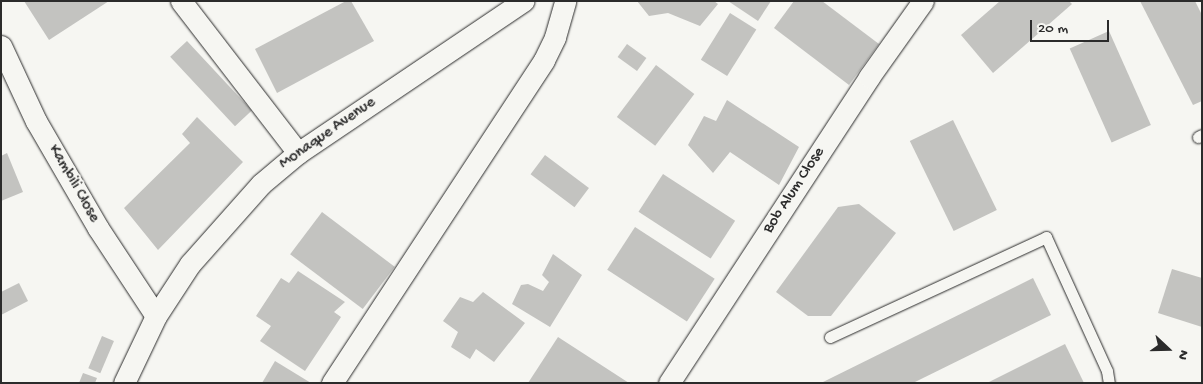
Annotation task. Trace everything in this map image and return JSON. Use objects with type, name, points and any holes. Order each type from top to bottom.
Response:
[{"type":"street","points":[[181,1],[298,152]]},
{"type":"street","name":"Monaque Avenue","points":[[124,383],[156,316],[190,264],[261,184],[298,152],[523,1]]},
{"type":"street","name":"Bob Alum Close","points":[[668,383],[869,77],[922,1]]},
{"type":"street","points":[[332,383],[544,60],[555,37],[560,3]]},
{"type":"street","name":"Kambili Close","points":[[1,46],[41,129],[104,236],[156,316]]},
{"type":"lane","points":[[830,337],[1046,237],[1108,371],[1109,383]]},
{"type":"building","points":[[24,1],[109,1],[49,40]]},
{"type":"building","points":[[346,1],[351,1],[374,41],[277,93],[255,49]]},
{"type":"building","points":[[637,1],[714,1],[718,4],[700,26],[668,13],[649,16]]},
{"type":"building","points":[[728,1],[771,1],[758,21]]},
{"type":"building","points":[[794,1],[822,1],[879,44],[849,85],[774,28]]},
{"type":"building","points":[[1000,1],[1069,1],[1072,4],[993,73],[961,35]]},
{"type":"building","points":[[1140,1],[1195,1],[1202,15],[1202,101],[1193,105]]},
{"type":"building","points":[[730,13],[756,29],[727,76],[701,60]]},
{"type":"building","points":[[1109,31],[1151,125],[1112,143],[1070,48]]},
{"type":"building","points":[[187,41],[252,110],[235,126],[170,57]]},
{"type":"building","points":[[627,44],[646,58],[637,71],[618,57]]},
{"type":"building","points":[[656,65],[694,94],[655,146],[617,117]]},
{"type":"building","points":[[727,100],[799,147],[779,185],[730,152],[713,173],[688,145],[704,116],[716,121]]},
{"type":"building","points":[[197,117],[243,162],[158,250],[124,208],[190,143],[182,134]]},
{"type":"building","points":[[953,120],[997,210],[954,231],[910,141]]},
{"type":"building","points":[[7,153],[23,192],[1,201],[1,156]]},
{"type":"building","points":[[545,155],[589,188],[574,207],[531,174]]},
{"type":"building","points":[[663,174],[735,221],[711,259],[638,212]]},
{"type":"building","points":[[859,204],[896,233],[831,316],[808,316],[776,292],[838,207]]},
{"type":"building","points":[[322,212],[395,267],[363,309],[290,254]]},
{"type":"building","points":[[635,227],[715,279],[687,322],[607,270]]},
{"type":"building","points":[[553,254],[582,275],[550,327],[512,304],[521,285],[528,284],[543,291],[549,282],[542,275]]},
{"type":"building","points":[[1172,269],[1202,278],[1202,327],[1158,313]]},
{"type":"building","points":[[298,271],[345,302],[334,312],[341,317],[305,371],[260,341],[271,326],[256,316],[281,278],[289,283]]},
{"type":"building","points":[[1033,278],[1051,315],[913,383],[821,383]]},
{"type":"building","points":[[19,283],[28,301],[1,315],[1,292]]},
{"type":"building","points":[[483,292],[525,323],[494,362],[476,349],[470,359],[451,347],[458,332],[443,321],[460,297],[473,302]]},
{"type":"building","points":[[102,336],[114,341],[100,373],[88,368]]},
{"type":"building","points":[[558,337],[629,383],[528,383]]},
{"type":"building","points":[[1065,344],[1084,383],[987,383]]},
{"type":"building","points":[[275,361],[311,383],[262,383]]},
{"type":"building","points":[[83,373],[97,378],[95,383],[79,383]]}]
